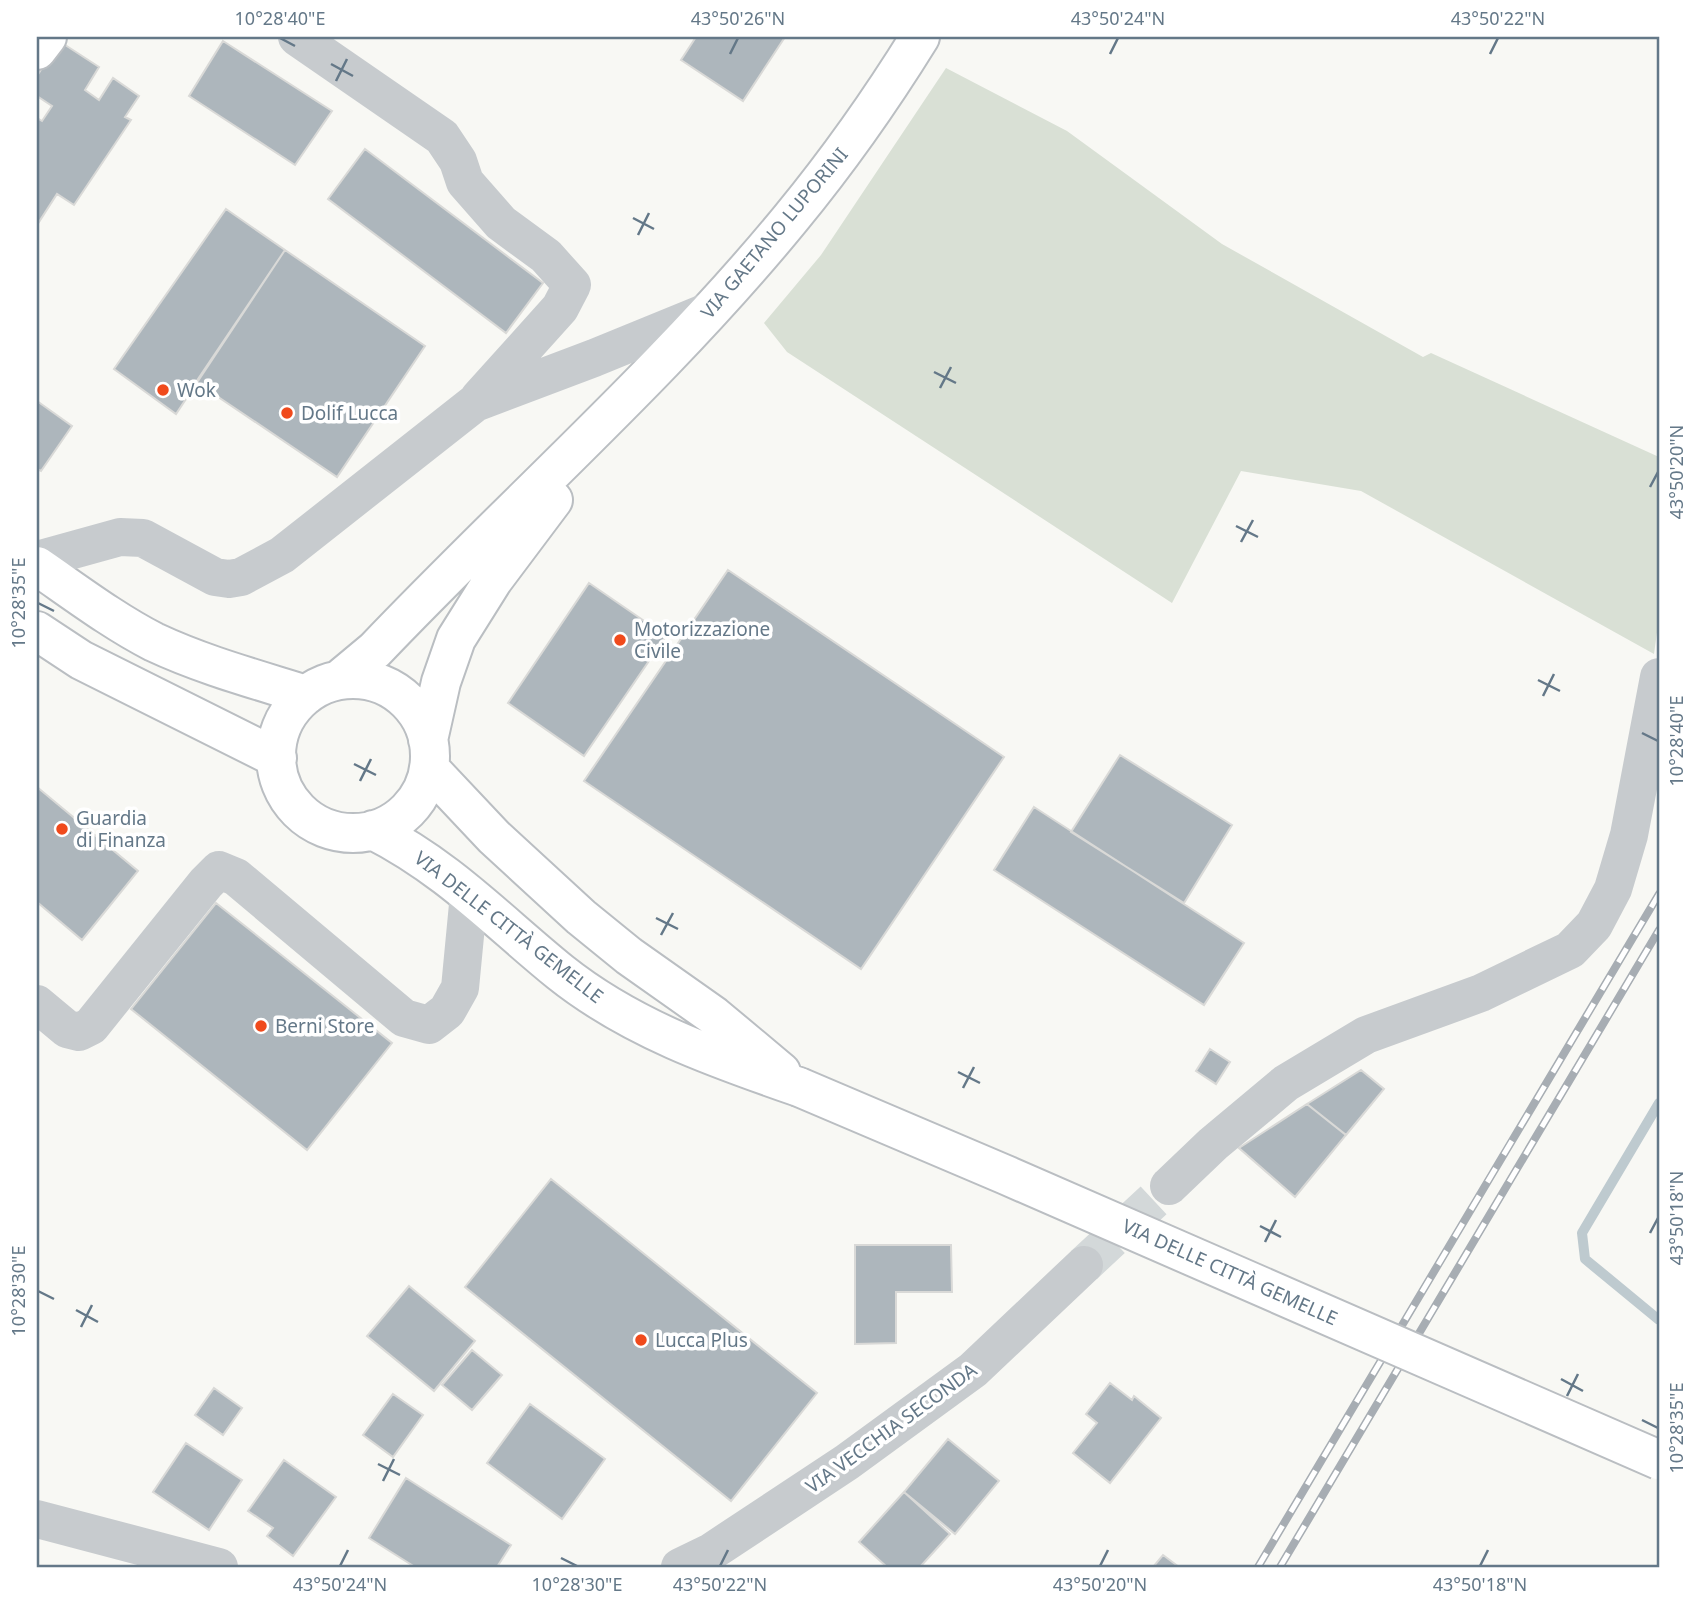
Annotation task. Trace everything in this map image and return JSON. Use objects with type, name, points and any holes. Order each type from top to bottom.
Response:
[{"type":"main road","points":[[37,50],[47,37]]},
{"type":"main road","name":"VIA GAETANO LUPORINI","points":[[639,385],[493,580],[456,639],[441,682],[421,791],[409,808],[393,822],[356,833],[321,826],[305,817],[283,789],[276,758],[278,737],[293,707],[375,650],[709,311],[791,219],[829,170],[887,90],[920,37]]},
{"type":"main road","points":[[37,566],[129,628],[204,663],[322,687],[362,679],[385,685],[405,699],[420,717],[429,754]]},
{"type":"main road","points":[[37,631],[81,660],[276,758]]},
{"type":"main road","name":"VIA DELLE CITTÀ GEMELLE","points":[[429,754],[494,837],[581,917],[629,956],[714,1016],[799,1087]]},
{"type":"main road","name":"VIA DELLE CITTÀ GEMELLE","points":[[373,830],[422,857],[561,972],[639,1024],[714,1058],[799,1087],[1006,1175],[1659,1460]]},
{"type":"street","points":[[37,559],[99,541],[135,537],[142,538],[215,577],[241,578],[282,555],[475,402],[560,308],[572,285],[546,257],[501,223],[465,182],[458,161],[442,137],[297,37]]},
{"type":"street","points":[[475,402],[594,358],[709,311]]},
{"type":"street","points":[[1168,1186],[1286,1083],[1366,1035],[1481,993],[1570,950],[1594,925],[1613,889],[1629,835],[1659,677]]},
{"type":"street","points":[[37,1004],[67,1029],[79,1032],[91,1026],[219,870],[236,877],[404,1018],[429,1025],[447,1011],[460,988],[469,894]]},
{"type":"street","name":"VIA VECCHIA SECONDA","points":[[680,1567],[711,1552],[847,1462],[973,1370],[1084,1265]]},
{"type":"street","points":[[37,1520],[219,1567]]},
{"type":"shaded area","points":[[946,68],[1067,131],[1222,244],[1423,357],[1431,353],[1659,457],[1659,618],[1654,654],[1361,491],[1241,471],[1172,603],[787,352],[764,323],[821,255]]},
{"type":"building","points":[[696,37],[785,37],[743,101],[681,60]]},
{"type":"building","points":[[59,41],[99,67],[85,90],[99,100],[113,78],[139,96],[125,117],[131,120],[74,205],[57,194],[37,225],[37,118],[42,121],[52,106],[37,96],[37,76]]},
{"type":"building","points":[[223,41],[332,111],[295,165],[189,96]]},
{"type":"building","points":[[365,149],[543,283],[506,333],[328,199]]},
{"type":"building","points":[[226,209],[285,250],[176,414],[114,369]]},
{"type":"building","points":[[285,250],[425,346],[337,477],[196,382]]},
{"type":"building","points":[[37,401],[72,426],[41,471],[37,469]]},
{"type":"building","points":[[728,570],[1004,757],[861,969],[584,781]]},
{"type":"building","points":[[589,583],[666,636],[584,756],[508,703]]},
{"type":"building","points":[[1120,755],[1232,825],[1184,903],[1071,832]]},
{"type":"building","name":"Guardia di Finanza","points":[[37,787],[138,871],[82,940],[37,902]]},
{"type":"building","points":[[1034,807],[1244,943],[1204,1005],[994,870]]},
{"type":"building","name":"Berni Store","points":[[216,903],[392,1043],[307,1150],[131,1009]]},
{"type":"building","points":[[1210,1049],[1230,1062],[1216,1084],[1196,1071]]},
{"type":"building","points":[[1361,1070],[1384,1089],[1346,1135],[1307,1104]]},
{"type":"building","points":[[1307,1104],[1346,1135],[1295,1197],[1239,1148]]},
{"type":"building","name":"Lucca Plus","points":[[551,1179],[817,1393],[731,1501],[465,1287]]},
{"type":"building","points":[[855,1245],[951,1245],[952,1292],[896,1292],[896,1343],[855,1344]]},
{"type":"building","points":[[409,1286],[475,1341],[434,1391],[367,1336]]},
{"type":"building","points":[[472,1350],[502,1375],[472,1410],[442,1385]]},
{"type":"building","points":[[1110,1383],[1132,1400],[1134,1396],[1161,1418],[1110,1483],[1073,1453],[1097,1423],[1086,1414]]},
{"type":"building","points":[[214,1388],[242,1408],[223,1435],[195,1415]]},
{"type":"building","points":[[393,1394],[423,1415],[393,1457],[363,1435]]},
{"type":"building","points":[[530,1404],[605,1459],[562,1519],[487,1463]]},
{"type":"building","points":[[948,1439],[999,1481],[955,1534],[904,1492]]},
{"type":"building","points":[[186,1443],[242,1480],[209,1530],[153,1492]]},
{"type":"building","points":[[284,1460],[336,1497],[293,1556],[267,1536],[273,1528],[248,1511]]},
{"type":"building","points":[[406,1478],[511,1545],[497,1567],[415,1567],[369,1538]]},
{"type":"building","points":[[904,1492],[950,1534],[920,1567],[887,1567],[859,1542]]},
{"type":"building","points":[[1163,1555],[1179,1567],[1153,1567]]},
{"type":"waterway","points":[[1659,1103],[1582,1233],[1585,1259],[1659,1320]]},
{"type":"tunnel","points":[[1084,1265],[1169,1186]]},
{"type":"railway","points":[[1258,1567],[1659,894]]},
{"type":"railway","points":[[1280,1567],[1659,930]]},
{"type":"place","name":"Wok","points":[[163,390]]},
{"type":"place","name":"Dolif Lucca","points":[[287,413]]},
{"type":"place","name":"Motorizzazione Civile","points":[[620,640]]},
{"type":"place","name":"Guardia di Finanza","points":[[62,829]]},
{"type":"place","name":"Berni Store","points":[[261,1026]]},
{"type":"place","name":"Lucca Plus","points":[[641,1340]]}]
